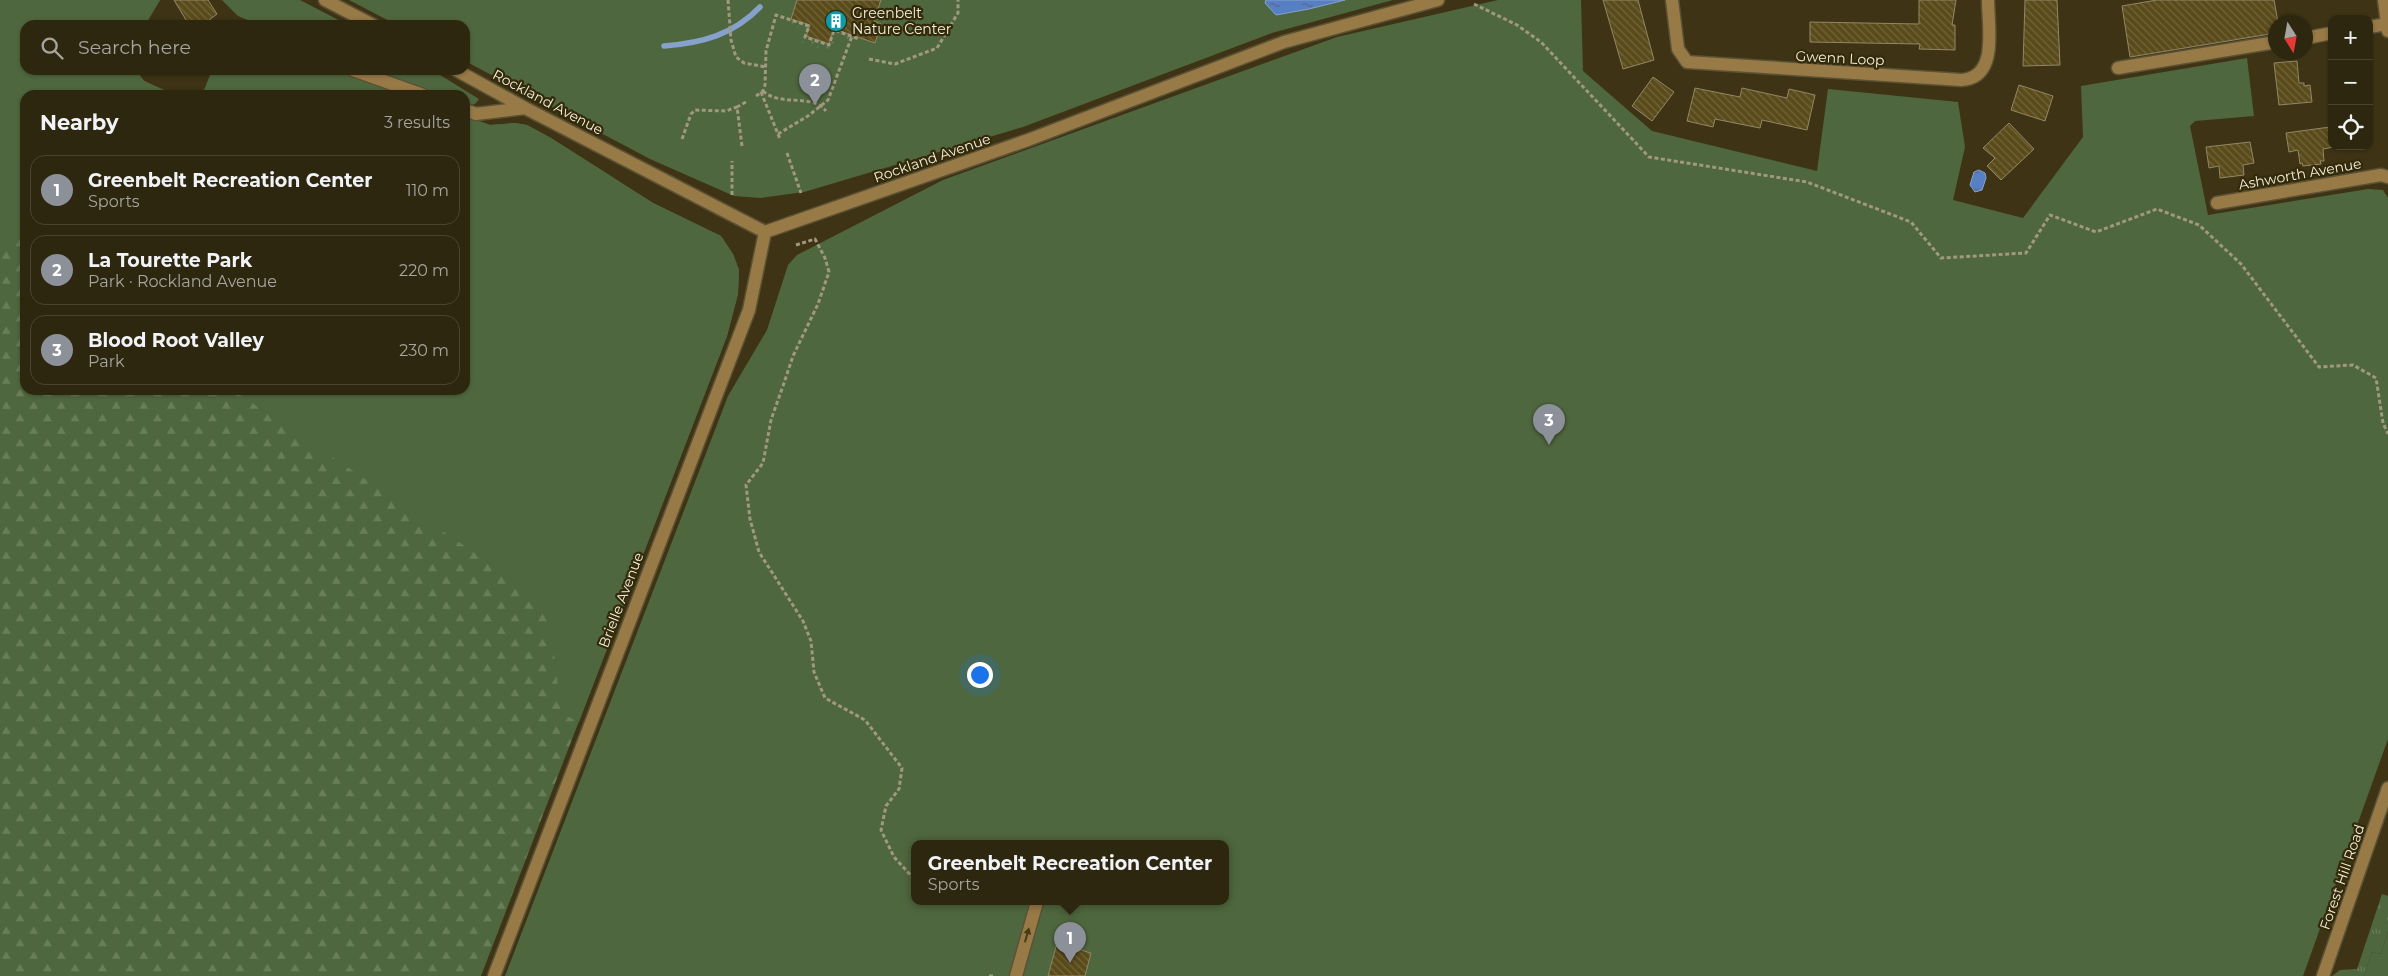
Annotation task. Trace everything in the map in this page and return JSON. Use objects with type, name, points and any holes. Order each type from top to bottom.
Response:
[{"type":"street","points":[[325,0],[363,20]]},
{"type":"street","name":"Rockland Avenue","points":[[465,75],[524,108],[765,232],[1028,140],[1284,42],[1438,0]]},
{"type":"street","name":"Gwenn Loop","points":[[1672,0],[1678,49],[1686,62],[1961,80],[1972,79],[1982,73],[1987,62],[1988,0]]},
{"type":"street","points":[[2373,27],[2388,28],[2384,0]]},
{"type":"street","points":[[2313,37],[2328,34]]},
{"type":"street","points":[[2118,68],[2268,43]]},
{"type":"street","points":[[367,75],[408,90]]},
{"type":"street","points":[[470,112],[476,114],[524,108]]},
{"type":"street","name":"Ashworth Avenue","points":[[2217,203],[2381,175],[2388,178]]},
{"type":"street","name":"Brielle Avenue","points":[[494,976],[749,310],[765,232]]},
{"type":"street","name":"Forest Hill Road","points":[[2323,976],[2388,788]]},
{"type":"street","points":[[1016,973],[1036,905]]},
{"type":"path","points":[[728,0],[733,52],[740,60],[766,67]]},
{"type":"path","points":[[869,59],[895,64],[937,48],[958,14],[958,0]]},
{"type":"path","points":[[1474,4],[1517,25],[1541,42],[1648,157],[1807,182],[1910,222],[1941,258],[2026,253],[2050,215],[2096,232],[2157,209],[2199,224],[2241,264],[2319,367],[2353,365],[2376,378],[2383,423],[2388,434]]},
{"type":"path","points":[[756,96],[766,85],[768,37],[776,15],[809,26],[805,37],[829,45],[834,30],[859,38]]},
{"type":"path","points":[[778,134],[822,106],[833,91],[852,36]]},
{"type":"path","points":[[762,91],[774,98],[822,106],[826,111]]},
{"type":"path","points":[[762,91],[780,139]]},
{"type":"path","points":[[682,139],[691,114],[695,110],[726,111],[746,102]]},
{"type":"path","points":[[738,107],[742,146]]},
{"type":"path","points":[[787,153],[801,193]]},
{"type":"path","points":[[732,161],[732,195]]},
{"type":"path","points":[[796,245],[815,239],[825,258],[829,272],[818,304],[793,356],[771,420],[763,463],[746,485],[750,519],[759,552],[803,621],[811,641],[814,672],[825,698],[865,720],[902,768],[900,788],[886,806],[881,830],[894,856],[911,875]]},
{"type":"path","points":[[989,976],[994,976]]},
{"type":"green space","points":[[0,0],[160,0],[148,20],[20,20],[20,75],[140,75],[144,81],[164,90],[20,90],[20,395],[470,395],[470,118],[490,125],[515,123],[527,125],[551,138],[653,203],[721,236],[733,254],[739,270],[738,294],[727,336],[481,976],[0,976]]},
{"type":"green space","points":[[0,0],[160,0],[148,20],[20,20],[20,75],[140,75],[144,81],[164,90],[20,90],[20,235],[17,233],[0,240]]},
{"type":"green space","points":[[222,0],[300,0],[338,20],[247,20],[238,16]]},
{"type":"green space","points":[[349,0],[1393,0],[1272,33],[1023,127],[804,192],[761,198],[734,196],[650,159],[470,64],[470,20],[387,20]]},
{"type":"green space","points":[[1498,0],[1581,0],[1583,71],[1652,131],[1817,171],[1828,89],[1958,102],[1965,147],[1953,200],[2023,218],[2083,137],[2081,86],[2247,58],[2254,116],[2195,121],[2190,126],[2208,215],[2368,189],[2383,190],[2388,198],[2388,739],[2303,976],[505,976],[728,396],[767,330],[788,265],[797,255],[943,180],[1337,37]]},
{"type":"green space","points":[[790,21],[808,26],[804,38],[829,47],[835,32],[850,37],[849,40],[836,36],[831,52],[801,42],[805,30],[789,24]]},
{"type":"green space","points":[[210,75],[348,75],[390,90],[204,90]]},
{"type":"green space","points":[[383,75],[440,75],[464,90],[422,90]]},
{"type":"green space","points":[[470,93],[479,99],[475,104],[470,105]]},
{"type":"green space","points":[[470,118],[490,125],[515,123],[527,125],[551,138],[653,203],[721,236],[733,254],[739,270],[738,294],[727,336],[579,722],[561,713],[548,602],[240,395],[470,395]]},
{"type":"green space","points":[[2382,894],[2388,896],[2388,932],[2381,954],[2372,952],[2364,976],[2332,976],[2340,970],[2357,969]]},
{"type":"green space","points":[[2388,932],[2388,976],[2364,976],[2372,952],[2381,954]]},
{"type":"water","points":[[1266,0],[1345,0],[1276,15],[1265,3]]},
{"type":"water","points":[[1979,170],[1985,173],[1986,178],[1982,190],[1975,192],[1970,185],[1974,172]]},
{"type":"building","points":[[174,0],[208,0],[217,14],[209,20],[186,20]]},
{"type":"building","name":"Greenbelt Nature Center","points":[[797,0],[881,0],[874,21],[881,24],[875,43],[834,29],[829,44],[806,36],[810,25],[791,19]]},
{"type":"building","points":[[1603,0],[1638,0],[1654,60],[1623,69]]},
{"type":"building","points":[[1919,0],[1956,0],[1952,25],[1955,25],[1955,50],[1919,49],[1920,44],[1810,42],[1810,22],[1919,24]]},
{"type":"building","points":[[2025,0],[2057,0],[2060,65],[2023,66]]},
{"type":"building","points":[[2157,0],[2274,0],[2277,15],[2268,15],[2268,34],[2130,57],[2122,6]]},
{"type":"building","points":[[2297,61],[2299,83],[2304,83],[2304,86],[2310,85],[2312,102],[2279,105],[2274,63]]},
{"type":"building","points":[[1653,77],[1674,92],[1652,121],[1632,106]]},
{"type":"building","points":[[2019,85],[2053,96],[2045,121],[2011,110]]},
{"type":"building","points":[[1695,88],[1740,97],[1742,88],[1787,98],[1789,89],[1815,95],[1807,130],[1762,120],[1760,128],[1715,119],[1713,127],[1687,121]]},
{"type":"building","points":[[2009,123],[2034,149],[2001,180],[1987,166],[1995,158],[1983,148]]},
{"type":"building","points":[[2328,127],[2328,148],[2323,149],[2324,161],[2320,161],[2321,164],[2303,166],[2302,163],[2300,164],[2298,150],[2289,152],[2286,133]]},
{"type":"building","points":[[2250,142],[2254,163],[2243,165],[2244,175],[2220,178],[2219,166],[2209,168],[2206,147]]},
{"type":"building","points":[[1057,943],[1091,953],[1085,976],[1048,976]]},
{"type":"waterway","points":[[664,46],[691,43],[716,36],[750,17],[760,7]]},
{"type":"place","name":"Greenbelt Nature Center","points":[[836,21]]},
{"type":"place","name":"La Tourette Park","points":[[815,105]]},
{"type":"place","name":"Blood Root Valley","points":[[1549,445]]},
{"type":"place","name":"Greenbelt Recreation Center","points":[[1070,963]]}]
